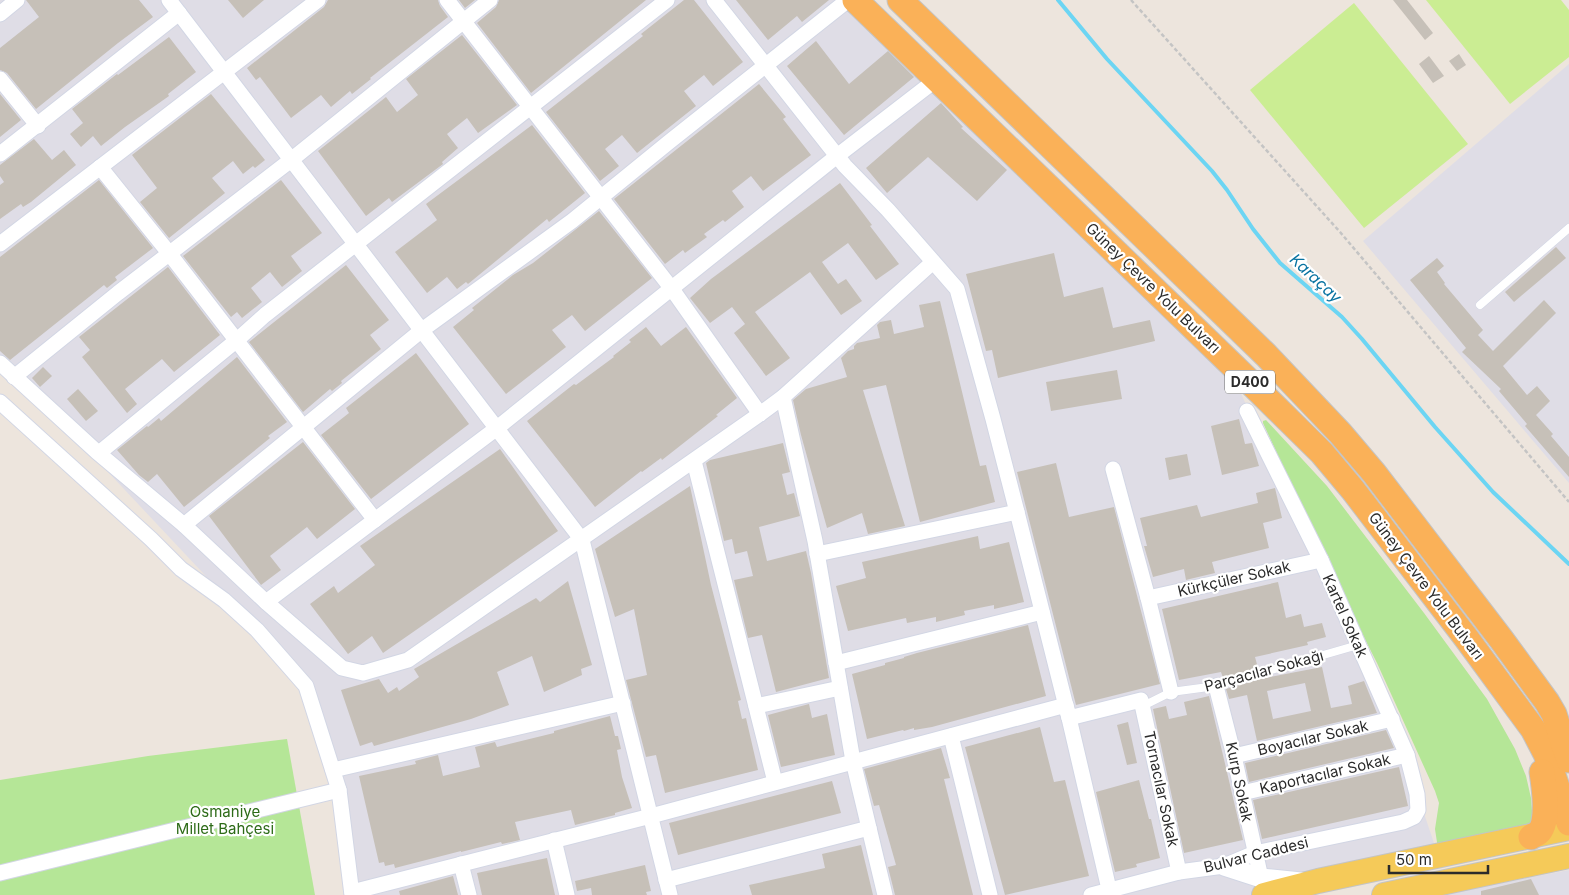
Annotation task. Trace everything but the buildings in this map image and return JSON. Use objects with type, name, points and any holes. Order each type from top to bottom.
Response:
[{"type":"highway","name":"Güney Çevre Yolu Bulvarı","points":[[855,0],[1322,453],[1359,498],[1533,728],[1546,754],[1569,823]]},
{"type":"highway","name":"Güney Çevre Yolu Bulvarı","points":[[900,0],[1266,355],[1340,433],[1374,473],[1495,631],[1554,714],[1569,760]]},
{"type":"highway","points":[[1514,702],[1538,758],[1544,785],[1543,825],[1539,833],[1531,836]]},
{"type":"highway","points":[[1554,714],[1569,735]]},
{"type":"main road","points":[[1262,886],[1367,871],[1569,828]]},
{"type":"main road","points":[[1384,895],[1569,856]]},
{"type":"street","points":[[0,14],[17,0]]},
{"type":"street","points":[[169,0],[582,540],[668,888],[869,828]]},
{"type":"street","points":[[0,244],[318,0]]},
{"type":"street","points":[[447,0],[672,289],[760,414]]},
{"type":"street","points":[[14,377],[169,253],[291,160],[490,0]]},
{"type":"street","points":[[99,453],[237,340],[264,315],[667,0]]},
{"type":"street","points":[[714,0],[837,156],[888,210],[957,289],[993,418],[1069,718]]},
{"type":"street","points":[[184,525],[422,330],[572,221],[848,0]]},
{"type":"street","points":[[0,154],[38,126],[178,13]]},
{"type":"street","points":[[0,79],[38,126]]},
{"type":"street","points":[[266,602],[497,428],[837,156],[937,79]]},
{"type":"street","points":[[100,167],[237,340],[375,520]]},
{"type":"street","points":[[0,363],[99,453],[184,525],[266,602],[342,668],[363,673],[408,660],[760,414],[783,397],[933,262]]},
{"type":"street","points":[[783,397],[817,554],[853,761],[885,895]]},
{"type":"street","points":[[0,402],[151,539],[181,569],[224,600],[257,630],[306,686],[339,790],[352,894],[1066,705],[1109,889]]},
{"type":"street","name":"Kartel Sokak","points":[[1247,411],[1321,560],[1407,755],[1417,794],[1418,810],[1414,817],[1403,822]]},
{"type":"street","points":[[694,461],[775,782]]},
{"type":"street","points":[[1113,469],[1171,692]]},
{"type":"street","points":[[817,554],[1017,512]]},
{"type":"street","name":"Kürkçüler Sokak","points":[[1148,598],[1321,560]]},
{"type":"street","points":[[836,663],[1042,612]]},
{"type":"street","name":"Kurp Sokak","points":[[1216,686],[1234,756],[1262,886]]},
{"type":"street","points":[[756,706],[840,688]]},
{"type":"street","points":[[1069,718],[1141,700],[1143,706]]},
{"type":"street","points":[[333,770],[623,703]]},
{"type":"street","name":"Tornacılar Sokak","points":[[1143,706],[1179,872]]},
{"type":"street","name":"Boyacılar Sokak","points":[[1234,756],[1392,719]]},
{"type":"street","points":[[951,736],[990,895]]},
{"type":"street","name":"Kaportacılar Sokak","points":[[1242,793],[1407,755]]},
{"type":"street","points":[[0,873],[339,790]]},
{"type":"street","name":"Bulvar Caddesi","points":[[1091,895],[1179,872],[1224,866],[1254,854],[1403,822]]},
{"type":"street","points":[[554,840],[567,895]]},
{"type":"street","points":[[461,864],[469,895]]},
{"type":"street","points":[[1224,866],[1262,886]]},
{"type":"lane","points":[[1480,305],[1569,228]]},
{"type":"lane","name":"Parçacılar Sokağı","points":[[1143,706],[1171,692],[1216,686],[1358,645]]},
{"type":"path","points":[[1131,0],[1340,232],[1569,502]]},
{"type":"shaded area","points":[[0,0],[844,0],[1239,389],[1344,622],[1398,736],[1439,858],[1277,895],[355,895],[339,790],[306,686],[263,637],[0,357]]},
{"type":"shaded area","points":[[1569,64],[1569,483],[1363,241]]},
{"type":"shaded area","points":[[1569,870],[1569,895],[1440,895]]},
{"type":"green space","points":[[1426,0],[1561,0],[1569,10],[1569,57],[1510,104]]},
{"type":"green space","points":[[1354,3],[1468,144],[1364,228],[1250,90]]},
{"type":"green space","points":[[1266,420],[1327,486],[1487,699],[1515,749],[1526,776],[1531,798],[1533,824],[1438,849],[1435,829],[1439,803],[1435,791],[1377,663],[1341,592],[1263,423]]},
{"type":"green space","name":"Osmaniye Millet Bahçesi","points":[[287,739],[315,895],[0,895],[0,780],[148,756]]},
{"type":"waterway","name":"Karaçay","points":[[1058,0],[1107,59],[1212,171],[1253,229],[1280,263],[1342,317],[1493,492],[1569,564]]}]
